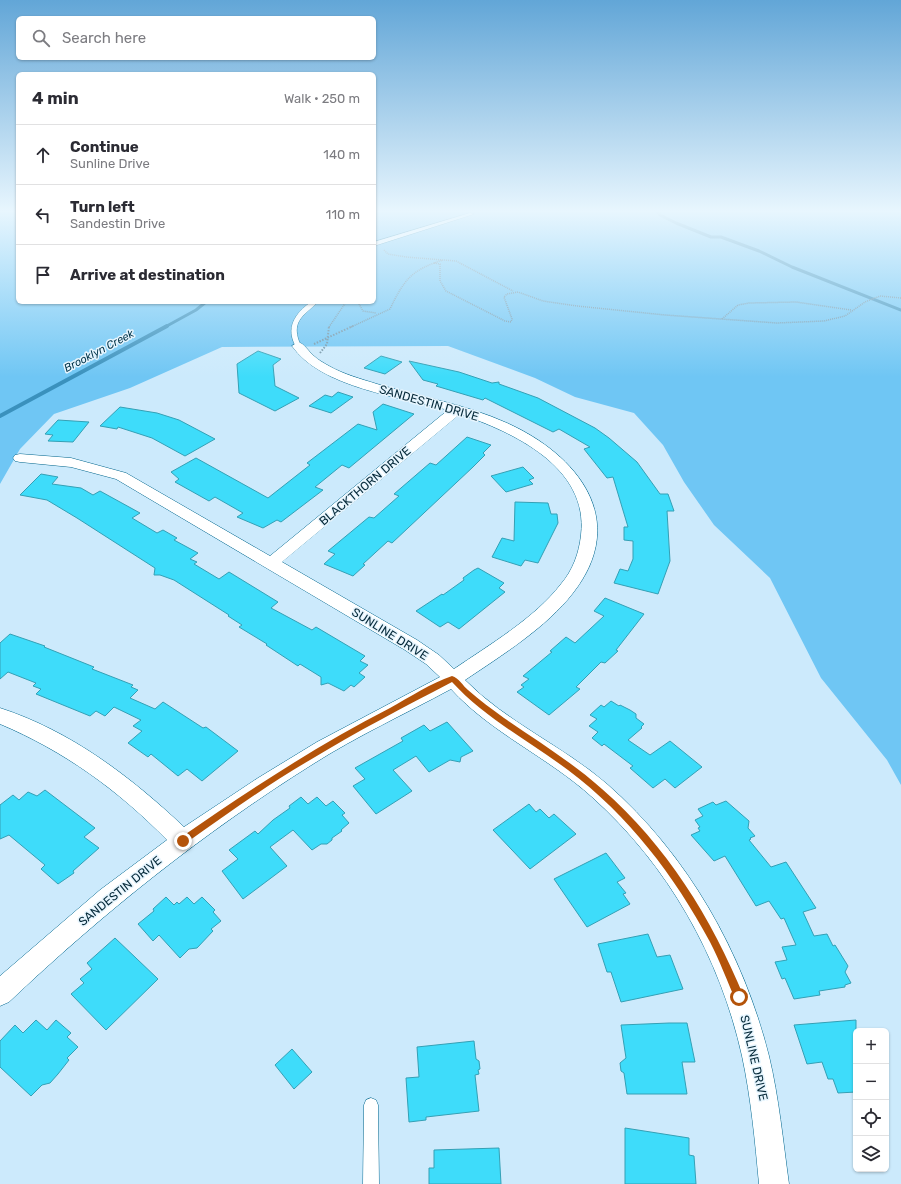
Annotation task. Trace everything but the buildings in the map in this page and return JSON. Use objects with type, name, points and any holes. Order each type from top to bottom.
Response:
[{"type":"street","name":"SANDESTIN DRIVE","points":[[0,993],[105,901],[183,841],[243,799],[306,758],[361,726],[452,679],[515,636],[546,610],[568,588],[582,565],[587,554],[591,536],[591,519],[587,502],[579,486],[568,471],[556,459],[522,436],[478,416],[458,409],[323,373],[303,352]]},
{"type":"street","name":"BLACKTHORN DRIVE","points":[[271,563],[458,409]]},
{"type":"street","name":"SUNLINE DRIVE","points":[[20,458],[104,462],[121,476],[411,645],[438,665],[466,693],[599,790],[633,823],[655,848],[688,894],[714,940],[739,997],[752,1039],[763,1093],[774,1184]]},
{"type":"street","points":[[0,716],[53,739],[81,756],[123,785],[183,841]]},
{"type":"lane","points":[[303,352],[293,332],[293,326],[302,310],[312,304]]},
{"type":"lane","points":[[371,1105],[371,1184]]},
{"type":"path","points":[[303,352],[322,338],[334,335],[390,309],[399,288],[408,278],[427,266]]},
{"type":"path","points":[[440,266],[438,278],[442,287],[446,291],[505,321],[511,322],[512,319],[504,297],[507,294],[515,292]]},
{"type":"path","points":[[469,266],[492,281],[515,292],[543,301],[577,306],[722,319],[777,323],[824,321],[845,316],[865,302],[880,296],[901,298]]},
{"type":"path","points":[[722,319],[738,305],[749,303],[796,302],[852,310]]},
{"type":"path","points":[[303,352],[324,349],[329,341],[328,330],[345,304]]},
{"type":"path","points":[[359,304],[363,311],[378,314]]},
{"type":"shaded area","points":[[0,266],[16,266],[16,304],[376,304],[376,266],[901,266],[901,785],[887,760],[821,678],[770,578],[714,525],[684,482],[663,445],[634,413],[575,397],[535,378],[448,346],[222,347],[130,388],[54,414],[20,449],[0,484]]},
{"type":"waterway","points":[[790,266],[901,310]]},
{"type":"waterway","name":"Brooklyn Creek","points":[[165,327],[196,310],[204,304]]},
{"type":"waterway","name":"Brooklyn Creek","points":[[0,416],[167,326]]},
{"type":"route","points":[[183,841],[243,799],[306,758],[361,726],[452,679],[466,693],[500,719],[599,790],[633,823],[655,848],[688,894],[714,940],[739,997]]}]
